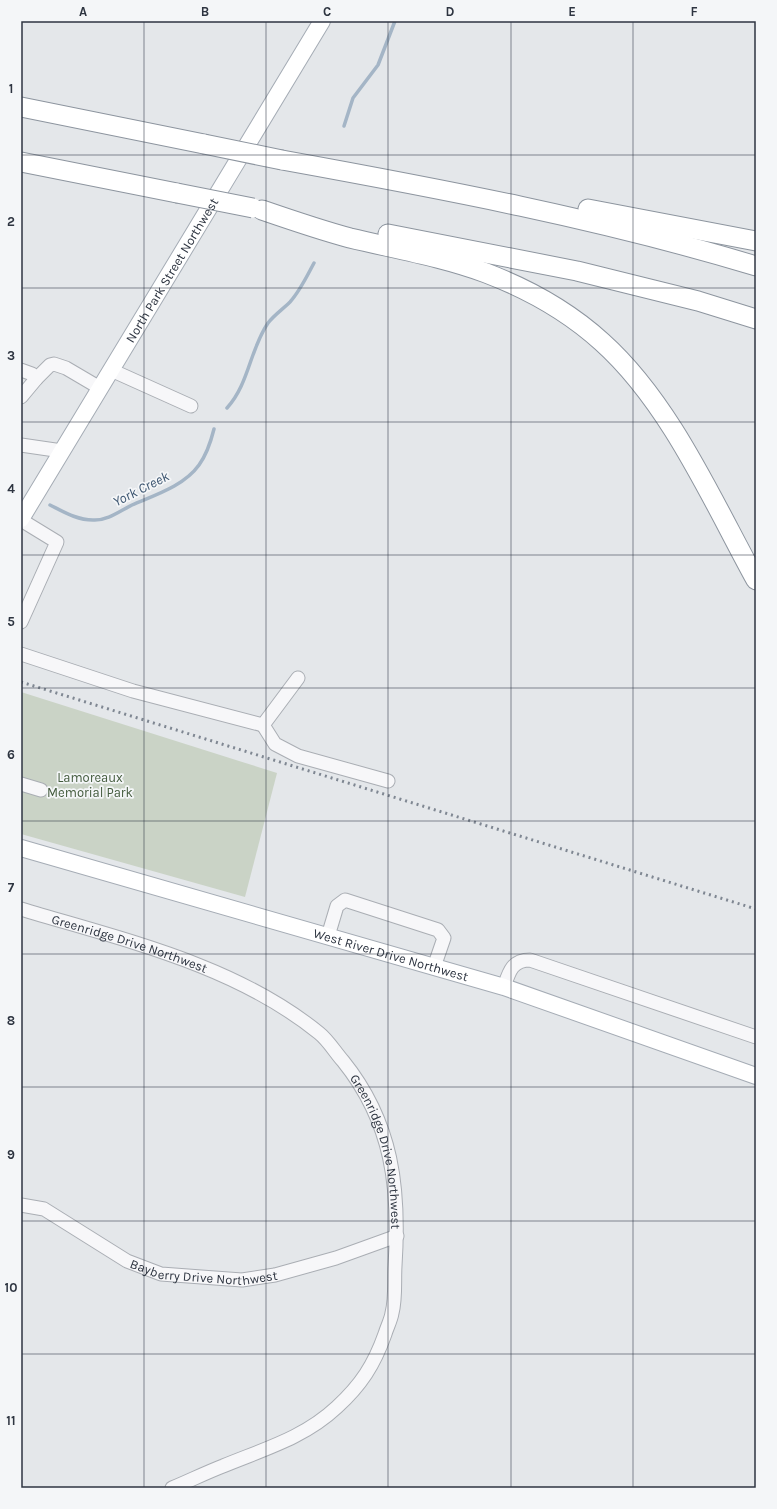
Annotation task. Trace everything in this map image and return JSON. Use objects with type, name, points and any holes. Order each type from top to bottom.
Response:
[{"type":"highway","points":[[21,107],[282,160],[491,199],[713,253],[756,266]]},
{"type":"highway","points":[[21,162],[577,271],[698,301],[756,319]]},
{"type":"highway","points":[[491,199],[567,206],[756,240]]},
{"type":"highway","points":[[258,209],[333,233],[434,257],[486,273],[522,288],[561,311],[602,341],[636,377],[665,416],[756,580]]},
{"type":"main road","name":"North Park Street Northwest","points":[[21,519],[322,21]]},
{"type":"main road","name":"West River Drive Northwest","points":[[21,848],[504,987],[756,1076]]},
{"type":"street","points":[[21,397],[50,365],[58,364],[100,388]]},
{"type":"street","points":[[21,370],[32,374],[36,379]]},
{"type":"street","points":[[111,370],[191,406]]},
{"type":"street","points":[[21,445],[62,451]]},
{"type":"street","points":[[21,519],[57,542],[21,622]]},
{"type":"street","points":[[21,654],[133,691],[263,724],[275,744],[298,756],[388,782]]},
{"type":"street","points":[[263,724],[298,678]]},
{"type":"street","points":[[21,784],[41,790]]},
{"type":"street","points":[[328,936],[337,906],[345,900],[438,930],[444,938],[434,967]]},
{"type":"street","name":"Greenridge Drive Northwest","points":[[21,909],[193,962],[274,1000],[321,1034],[354,1076],[373,1108],[391,1161],[396,1194],[397,1236],[392,1312],[377,1356],[362,1382],[336,1409],[304,1433],[277,1446],[223,1465],[172,1488]]},
{"type":"street","points":[[504,987],[512,967],[520,961],[530,960],[756,1037]]},
{"type":"street","name":"Bayberry Drive Northwest","points":[[21,1204],[44,1209],[127,1261],[161,1274],[242,1280],[275,1275],[336,1258],[397,1236]]},
{"type":"green space","name":"Lamoreaux Memorial Park","points":[[21,692],[277,773],[245,897],[21,834]]},
{"type":"waterway","name":"York Creek","points":[[344,126],[353,98],[378,65],[395,21]]},
{"type":"waterway","name":"York Creek","points":[[227,408],[240,388],[262,333],[273,317],[294,298],[314,263]]},
{"type":"waterway","name":"York Creek","points":[[50,505],[71,515],[87,520],[98,520],[113,515],[168,489],[185,479],[202,461],[212,438],[214,429]]},
{"type":"railway","points":[[21,682],[756,909]]}]
